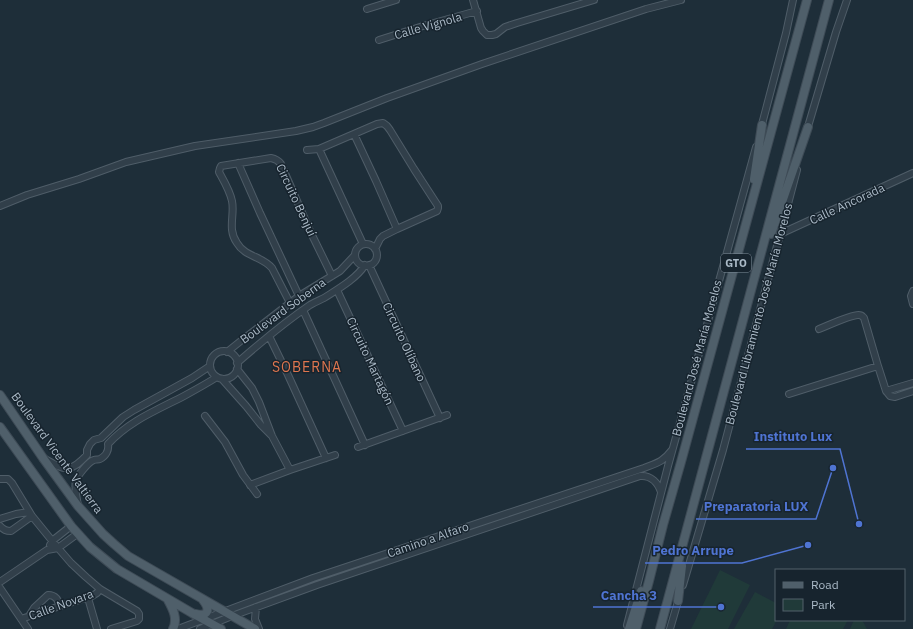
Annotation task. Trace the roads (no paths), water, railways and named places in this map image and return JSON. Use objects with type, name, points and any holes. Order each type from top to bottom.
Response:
[{"type":"main road","name":"Boulevard José María Morelos","points":[[636,629],[662,525],[682,462],[807,0]]},
{"type":"main road","name":"GTO","points":[[660,629],[829,0]]},
{"type":"main road","points":[[748,215],[762,125]]},
{"type":"main road","points":[[761,252],[771,235],[808,127]]},
{"type":"main road","name":"Boulevard Vicente Valtierra","points":[[0,395],[78,506],[103,534],[128,556],[253,629]]},
{"type":"main road","points":[[0,427],[71,526],[90,547],[117,570],[221,629]]},
{"type":"main road","points":[[630,629],[653,550],[662,525]]},
{"type":"main road","points":[[678,601],[686,536]]},
{"type":"main road","points":[[167,599],[174,614],[175,621],[173,629]]},
{"type":"main road","points":[[192,613],[201,615],[207,612],[208,608],[203,600]]},
{"type":"street","points":[[367,9],[396,0]]},
{"type":"street","points":[[473,0],[481,28],[487,34],[492,35],[496,34],[505,27],[594,0]]},
{"type":"street","points":[[0,206],[133,160],[195,146],[296,131],[312,127],[482,64],[646,9],[681,0]]},
{"type":"street","points":[[626,629],[661,492],[762,125],[793,0]]},
{"type":"street","name":"Boulevard Libramiento José María Morelos","points":[[670,629],[723,450],[808,127],[836,32],[848,0]]},
{"type":"street","name":"Calle Vignola","points":[[379,40],[477,11]]},
{"type":"street","points":[[307,150],[318,149],[377,124],[383,123],[387,126],[438,208],[437,211],[397,228],[383,236],[375,249],[376,258],[372,263],[367,265],[358,262],[356,255],[358,248],[364,244],[370,245],[375,249]]},
{"type":"street","points":[[354,134],[397,228]]},
{"type":"street","points":[[318,149],[364,244]]},
{"type":"street","name":"Circuito Benjuí","points":[[290,303],[272,268],[265,261],[244,252],[236,243],[233,236],[231,221],[232,202],[219,170],[220,167],[224,165],[275,158],[281,164],[311,233],[332,276]]},
{"type":"street","points":[[238,163],[260,213],[302,295],[311,304]]},
{"type":"street","name":"Calle Ancorada","points":[[780,234],[913,173]]},
{"type":"street","name":"Boulevard Soberna","points":[[228,352],[290,303],[340,271],[356,255]]},
{"type":"street","name":"Boulevard Soberna","points":[[237,366],[269,336],[311,304],[337,290],[367,265]]},
{"type":"street","name":"Circuito Olíbano","points":[[367,265],[440,418]]},
{"type":"street","name":"Circuito Martagón","points":[[337,290],[402,431]]},
{"type":"street","points":[[913,291],[911,296],[913,304]]},
{"type":"street","points":[[303,310],[365,445]]},
{"type":"street","points":[[820,329],[851,316],[862,316],[864,318],[886,391],[890,396],[895,397],[913,391]]},
{"type":"street","points":[[269,336],[326,458]]},
{"type":"street","points":[[78,506],[75,488],[76,482],[82,471],[94,460],[100,459],[104,456],[108,450],[108,444],[114,437],[140,418],[219,378],[227,379],[232,377],[237,366],[236,358],[228,352],[219,352],[212,358],[210,366],[211,371],[219,378],[246,406],[272,436]]},
{"type":"street","points":[[44,458],[57,466],[65,468],[74,467],[87,455],[87,450],[94,440],[101,438],[129,413],[192,378],[210,366]]},
{"type":"street","points":[[237,366],[252,388],[272,436],[290,470]]},
{"type":"street","points":[[789,394],[878,366]]},
{"type":"street","points":[[886,391],[913,383]]},
{"type":"street","points":[[358,447],[447,415]]},
{"type":"street","points":[[205,416],[225,442],[243,476],[257,494]]},
{"type":"street","points":[[101,438],[108,444]]},
{"type":"street","name":"Camino a Alfaro","points":[[178,629],[313,578],[662,461],[673,448]]},
{"type":"street","points":[[87,455],[94,460]]},
{"type":"street","points":[[250,485],[335,455]]},
{"type":"street","name":"Camino a Alfaro","points":[[200,629],[317,585],[640,476],[645,476],[654,481],[659,485],[661,492]]},
{"type":"street","points":[[0,479],[8,479],[12,483],[30,514],[58,548],[86,577],[100,589],[137,611],[139,614],[137,621],[111,629]]},
{"type":"street","points":[[512,512],[514,519]]},
{"type":"street","points":[[0,519],[16,514],[30,514]]},
{"type":"street","points":[[0,526],[4,530],[11,531],[30,514]]},
{"type":"street","points":[[47,550],[52,541],[71,526]]},
{"type":"street","points":[[0,582],[47,550],[58,548],[77,534]]},
{"type":"street","points":[[421,542],[424,549]]},
{"type":"street","points":[[0,588],[28,629]]},
{"type":"street","name":"Calle Novara","points":[[21,619],[88,598],[95,595],[100,589]]},
{"type":"street","points":[[29,616],[34,608],[48,595],[55,597],[60,606]]},
{"type":"street","points":[[88,598],[97,629]]},
{"type":"street","points":[[253,629],[256,607]]},
{"type":"place","name":"Preparatoria LUX","points":[[833,468]]},
{"type":"place","name":"Instituto Lux","points":[[859,524]]},
{"type":"place","name":"Pedro Arrupe","points":[[808,545]]},
{"type":"place","name":"Cancha 3","points":[[721,607]]},
{"type":"district","name":"SOBERNA","points":[[307,367]]}]
